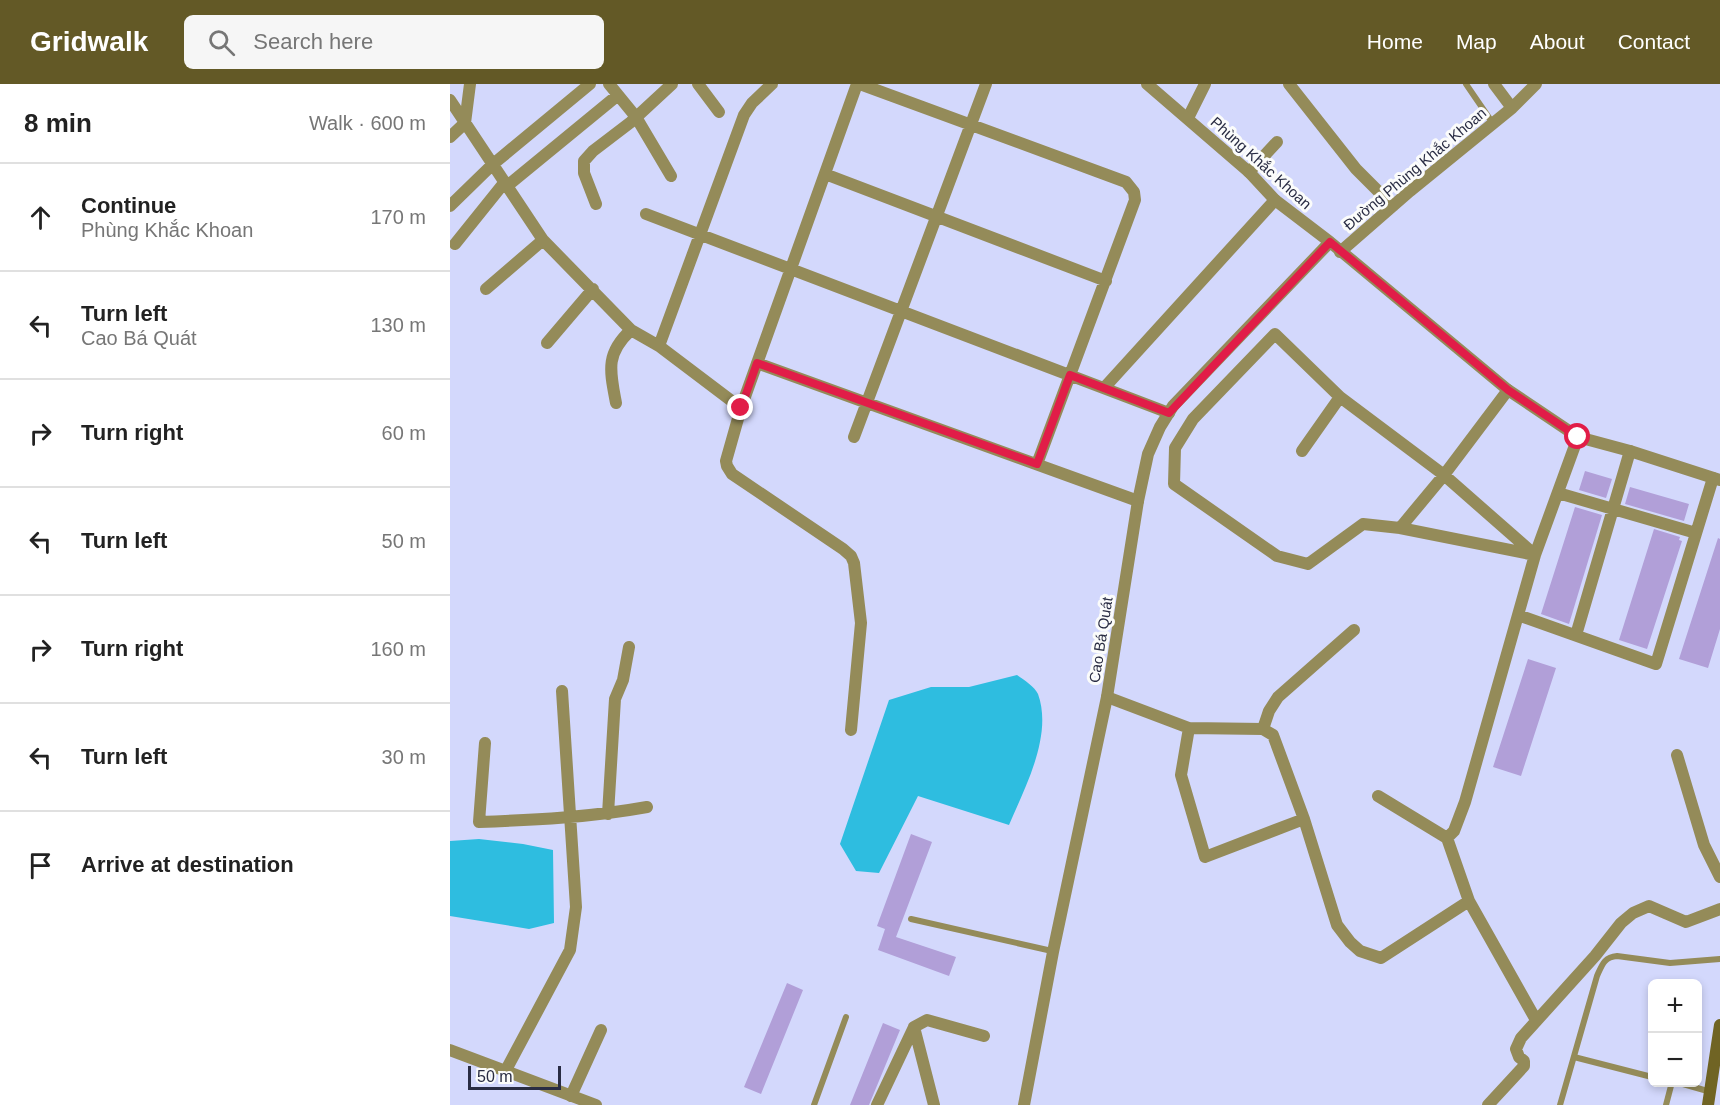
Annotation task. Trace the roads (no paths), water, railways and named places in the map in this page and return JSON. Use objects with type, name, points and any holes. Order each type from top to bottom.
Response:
[{"type":"main road","points":[[1713,1096],[1720,1025]]},
{"type":"street","points":[[450,137],[465,123],[470,84]]},
{"type":"street","points":[[450,206],[492,165],[590,84]]},
{"type":"street","points":[[609,84],[636,117],[671,176]]},
{"type":"street","points":[[596,204],[584,173],[584,161],[672,84]]},
{"type":"street","points":[[698,84],[719,112]]},
{"type":"street","points":[[659,346],[744,115],[752,103],[772,84]]},
{"type":"street","points":[[851,730],[861,622],[854,562],[843,549],[729,470],[726,456],[757,363],[859,84],[1125,182],[1134,192],[1135,200],[1037,464]]},
{"type":"street","points":[[854,437],[986,84]]},
{"type":"street","name":"Phùng Khắc Khoan","points":[[1147,84],[1249,172],[1275,200],[1330,242],[1508,390],[1578,437],[1716,479]]},
{"type":"street","points":[[1188,118],[1205,84]]},
{"type":"street","points":[[1289,84],[1356,169],[1393,206]]},
{"type":"street","points":[[1494,84],[1512,108]]},
{"type":"street","name":"Đường Phùng Khắc Khoan","points":[[1340,252],[1492,122],[1512,108],[1536,84]]},
{"type":"street","points":[[455,244],[506,184],[618,95]]},
{"type":"street","points":[[450,100],[543,240],[631,330],[659,346],[741,408]]},
{"type":"street","points":[[1249,172],[1276,142]]},
{"type":"street","points":[[825,174],[1106,281]]},
{"type":"street","points":[[1104,388],[1275,200]]},
{"type":"street","points":[[646,214],[1169,413]]},
{"type":"street","points":[[486,289],[543,240]]},
{"type":"street","name":"Cao Bá Quát","points":[[1024,1105],[1053,952],[1107,697],[1138,501],[1148,454],[1169,413],[1330,242]]},
{"type":"street","points":[[547,344],[593,289]]},
{"type":"street","points":[[616,403],[609,365],[619,341],[631,330]]},
{"type":"street","points":[[1275,334],[1340,397],[1444,476],[1535,555],[1400,528],[1363,524],[1308,564],[1277,556],[1174,483],[1175,448],[1192,418],[1275,334]]},
{"type":"street","points":[[757,363],[1138,501]]},
{"type":"street","points":[[1400,528],[1444,476],[1508,390]]},
{"type":"street","points":[[1302,451],[1340,397]]},
{"type":"street","points":[[1447,838],[1454,831],[1465,802],[1535,555],[1578,437]]},
{"type":"street","points":[[1576,635],[1630,451]]},
{"type":"street","points":[[1518,615],[1656,664],[1696,533],[1716,479]]},
{"type":"street","points":[[1558,493],[1696,533]]},
{"type":"street","points":[[1263,729],[1269,711],[1278,697],[1354,630]]},
{"type":"street","points":[[608,814],[615,699],[623,680],[629,647]]},
{"type":"street","points":[[506,1070],[570,950],[576,907],[562,691]]},
{"type":"street","points":[[1107,697],[1189,728],[1263,729],[1269,732],[1276,740],[1304,819],[1337,926],[1360,951],[1381,958],[1469,901]]},
{"type":"street","points":[[1189,728],[1181,775],[1205,857],[1304,819]]},
{"type":"street","points":[[485,743],[479,822],[571,818],[647,807]]},
{"type":"street","points":[[1677,754],[1704,845],[1720,877]]},
{"type":"street","points":[[1378,796],[1447,838],[1469,901],[1536,1020]]},
{"type":"street","points":[[1488,1105],[1524,1066],[1524,1061],[1519,1057],[1516,1049],[1521,1038],[1595,956],[1621,923],[1633,913],[1649,906],[1686,922],[1720,909]]},
{"type":"street","points":[[877,1105],[914,1028],[927,1020],[984,1036]]},
{"type":"street","points":[[914,1028],[934,1105]]},
{"type":"street","points":[[571,1096],[601,1030]]},
{"type":"street","points":[[450,1050],[596,1105]]},
{"type":"lane","points":[[1466,84],[1492,122]]},
{"type":"lane","points":[[911,919],[1053,952]]},
{"type":"lane","points":[[1560,1105],[1604,961],[1611,956],[1670,963],[1720,959]]},
{"type":"lane","points":[[814,1105],[846,1017]]},
{"type":"lane","points":[[1574,1057],[1648,1076]]},
{"type":"lane","points":[[1666,1105],[1673,1087]]},
{"type":"lane","points":[[1686,1087],[1713,1096]]},
{"type":"water","points":[[1017,675],[1037,691],[1042,710],[1042,727],[1035,761],[1009,825],[918,796],[879,873],[856,871],[840,844],[889,700],[931,687],[969,687]]},
{"type":"water","points":[[479,839],[553,850],[554,923],[529,929],[450,916],[450,841]]}]
